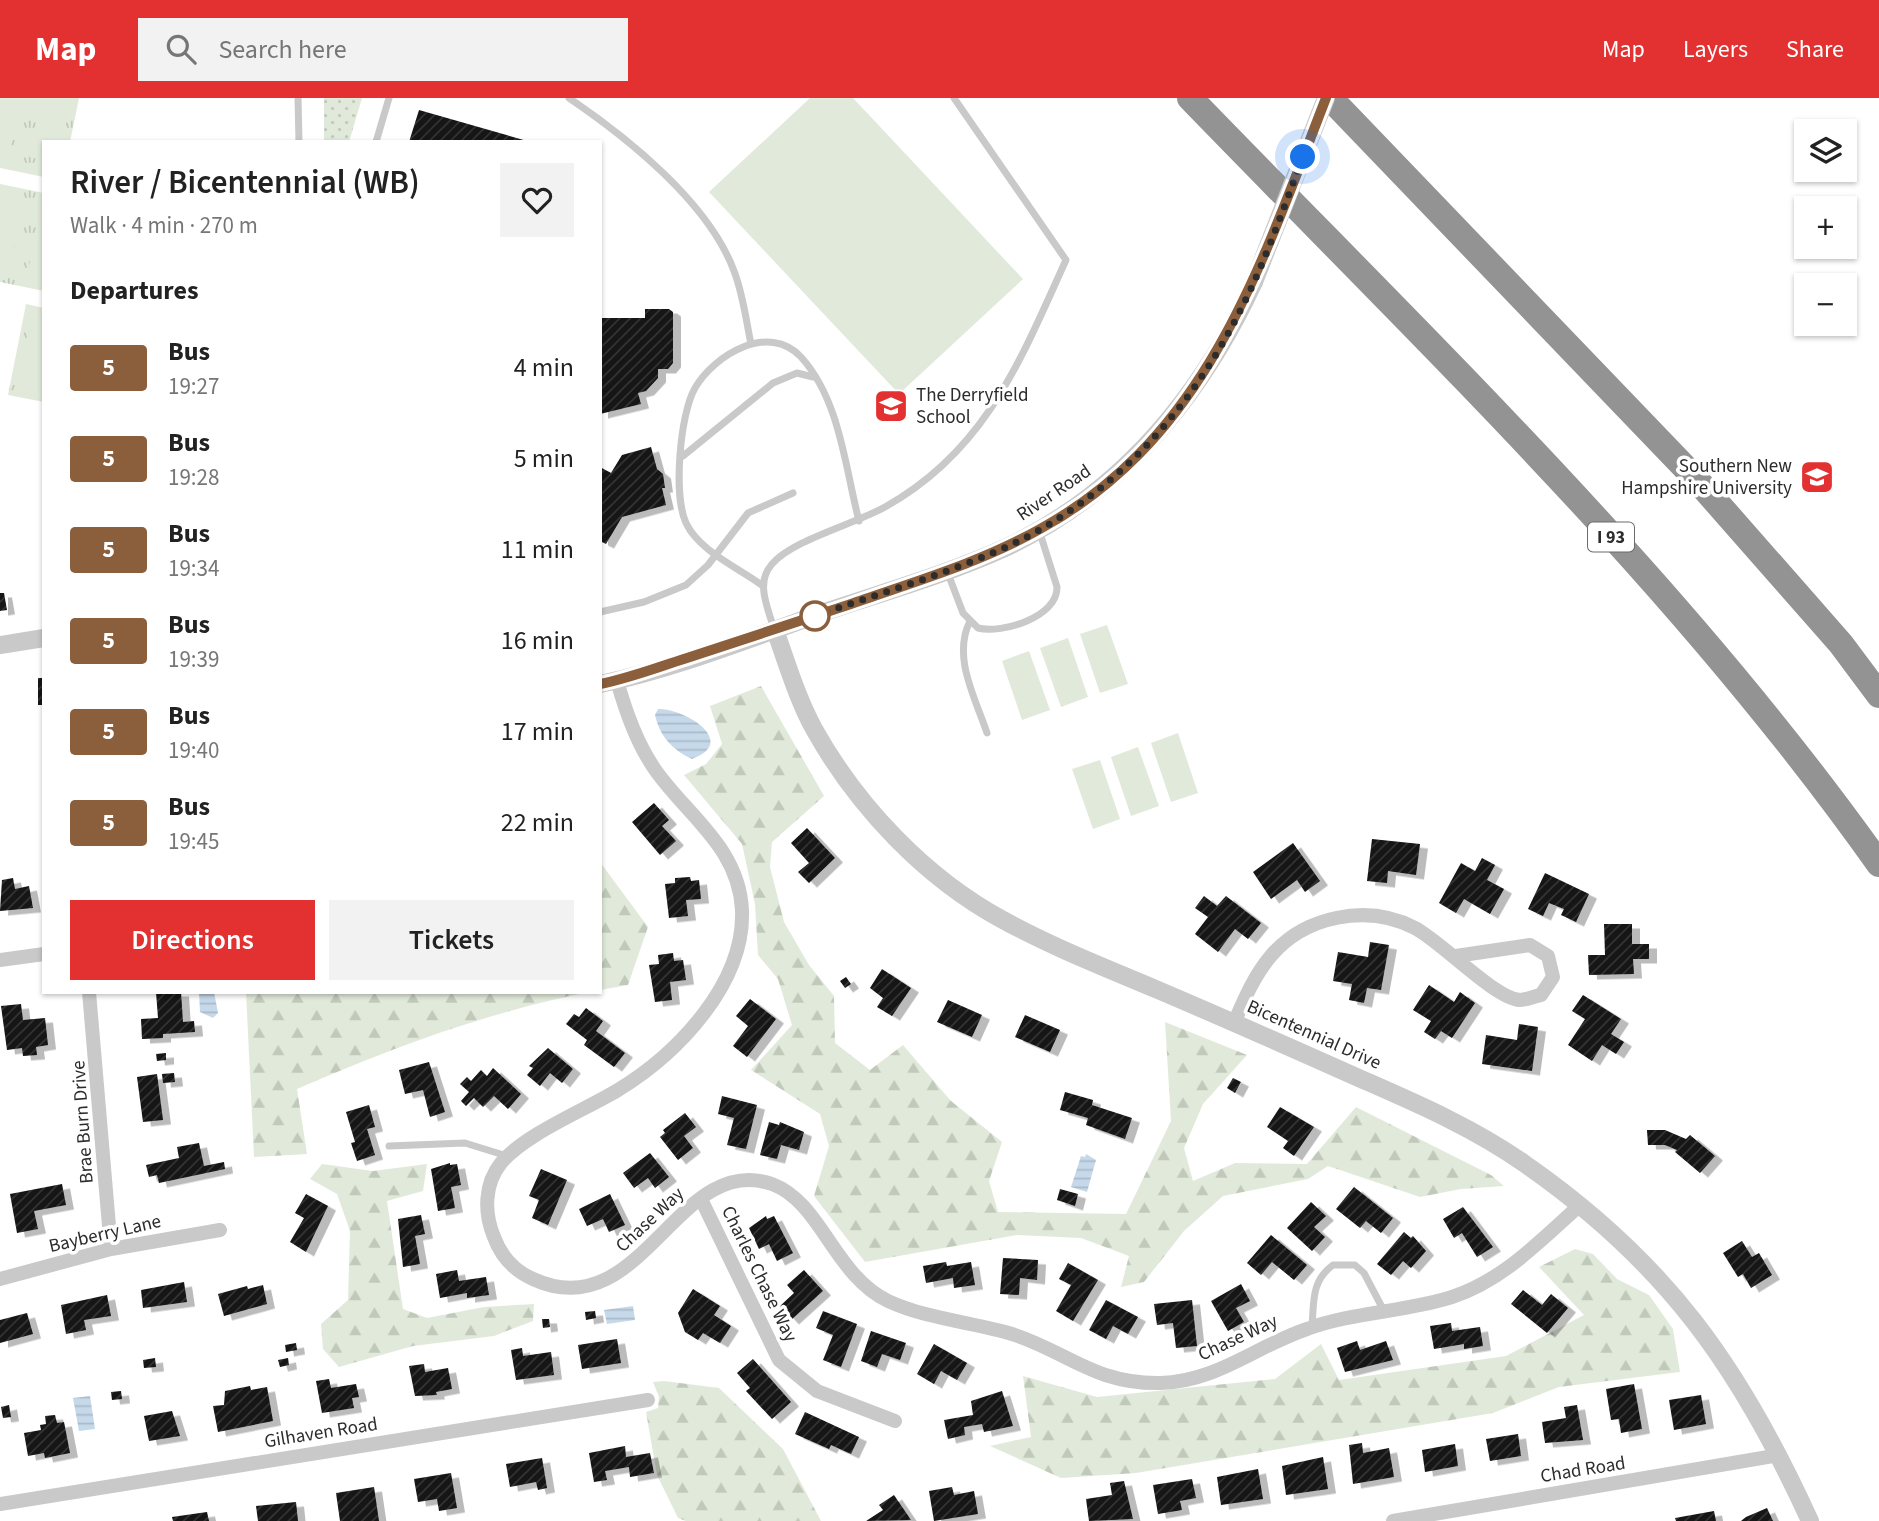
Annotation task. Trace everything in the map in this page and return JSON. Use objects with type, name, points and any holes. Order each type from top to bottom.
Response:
[{"type":"highway","name":"I 93","points":[[1190,98],[1508,426],[1675,608],[1759,706],[1879,864]]},
{"type":"highway","points":[[1328,98],[1696,479],[1832,634],[1879,695]]},
{"type":"street","name":"River Road","points":[[609,682],[775,630],[947,570],[1039,530],[1100,489],[1169,422],[1224,341],[1254,282],[1328,98]]},
{"type":"street","name":"Bicentennial Drive","points":[[775,630],[797,693],[815,730],[862,798],[928,868],[1001,919],[1050,944],[1457,1122],[1525,1164],[1632,1250],[1684,1305],[1732,1373],[1780,1455],[1810,1521]]},
{"type":"street","points":[[0,645],[42,638]]},
{"type":"street","name":"Chase Way","points":[[609,682],[645,755],[657,773],[725,853],[740,892],[742,913],[736,953],[719,989],[696,1022],[666,1053],[622,1087],[508,1156],[489,1183],[489,1223],[495,1243],[507,1260],[522,1274],[540,1283],[580,1286],[618,1275],[701,1199],[729,1183],[750,1180],[773,1185],[791,1196],[858,1282],[889,1301],[1021,1337],[1083,1368],[1122,1379],[1162,1383],[1202,1377],[1222,1370],[1312,1327],[1451,1297],[1489,1281],[1508,1269],[1579,1206]]},
{"type":"street","points":[[1234,1023],[1268,958],[1298,932],[1316,923],[1356,916],[1396,920],[1415,928],[1501,992],[1521,1000],[1541,995],[1553,977],[1548,956],[1530,945],[1456,956]]},
{"type":"street","points":[[0,960],[42,954]]},
{"type":"street","name":"Brae Burn Drive","points":[[89,994],[111,1249]]},
{"type":"street","name":"Charles Chase Way","points":[[701,1199],[779,1360],[817,1391],[895,1421]]},
{"type":"street","name":"Bayberry Lane","points":[[0,1279],[111,1249],[220,1230]]},
{"type":"street","name":"Gilhaven Road","points":[[0,1504],[648,1401]]},
{"type":"street","name":"Chad Road","points":[[1393,1521],[1780,1455]]},
{"type":"lane","points":[[298,98],[299,140]]},
{"type":"lane","points":[[377,140],[389,98]]},
{"type":"lane","points":[[569,98],[642,151],[710,229],[733,269],[751,345]]},
{"type":"lane","points":[[775,630],[763,586],[769,567],[789,549],[859,521],[924,482],[956,455],[980,427],[1013,376],[1066,260],[954,98]]},
{"type":"lane","points":[[763,586],[695,538],[686,523],[680,491],[686,411],[695,387],[724,356],[762,342],[782,345],[800,355],[818,380],[838,431],[859,521]]},
{"type":"lane","points":[[682,456],[773,383],[797,373],[808,374],[818,380]]},
{"type":"lane","points":[[602,611],[671,592],[699,575],[748,513],[793,493]]},
{"type":"lane","points":[[947,570],[963,613],[978,628],[998,629],[1045,613],[1053,606],[1057,587],[1039,530]]},
{"type":"lane","points":[[970,621],[962,636],[961,652],[987,733]]},
{"type":"lane","points":[[389,1146],[465,1143],[508,1156]]},
{"type":"lane","points":[[1312,1327],[1314,1290],[1319,1278],[1333,1265],[1354,1265],[1364,1273],[1384,1311]]},
{"type":"green space","points":[[0,98],[79,98],[70,140],[42,140],[42,177],[0,168]]},
{"type":"green space","points":[[0,98],[21,98],[9,154],[0,152]]},
{"type":"green space","points":[[41,98],[70,103],[62,140],[42,140],[42,160],[29,157]]},
{"type":"green space","points":[[324,98],[362,98],[350,140],[324,140]]},
{"type":"green space","points":[[810,98],[853,98],[1023,279],[899,394],[709,192]]},
{"type":"green space","points":[[0,184],[42,193],[42,291],[0,282]]},
{"type":"green space","points":[[0,201],[23,206],[10,267],[0,265]]},
{"type":"green space","points":[[41,209],[42,274],[28,270]]},
{"type":"green space","points":[[26,304],[42,308],[42,402],[8,395]]},
{"type":"green space","points":[[31,322],[42,324],[42,388],[19,383]]},
{"type":"green space","points":[[1107,625],[1128,684],[1100,693],[1080,634]]},
{"type":"green space","points":[[1068,638],[1088,697],[1061,707],[1040,648]]},
{"type":"green space","points":[[1029,651],[1050,710],[1022,720],[1002,661]]},
{"type":"green space","points":[[761,686],[824,796],[772,842],[770,867],[784,922],[809,965],[834,996],[835,1043],[870,1070],[903,1045],[951,1101],[1002,1142],[989,1181],[998,1212],[1126,1214],[1171,1121],[1165,1022],[1247,1055],[1203,1104],[1184,1148],[1193,1181],[1235,1163],[1307,1164],[1356,1107],[1491,1175],[1504,1186],[1461,1189],[1420,1197],[1328,1166],[1308,1179],[1223,1196],[1184,1231],[1144,1282],[1121,1287],[1129,1256],[1081,1238],[1017,1235],[865,1262],[814,1196],[829,1146],[820,1114],[751,1070],[792,1025],[778,979],[758,955],[755,904],[742,844],[684,775],[706,764],[722,744],[710,706]]},
{"type":"green space","points":[[1178,733],[1198,793],[1171,802],[1151,743]]},
{"type":"green space","points":[[1138,747],[1159,806],[1131,816],[1111,757]]},
{"type":"green space","points":[[1100,760],[1120,819],[1093,829],[1072,769]]},
{"type":"green space","points":[[602,865],[648,927],[628,985],[602,990]]},
{"type":"green space","points":[[246,994],[580,994],[514,1010],[440,1033],[297,1089],[307,1154],[254,1157]]},
{"type":"green space","points":[[322,1164],[373,1171],[427,1164],[423,1191],[387,1201],[403,1309],[427,1318],[484,1307],[534,1304],[533,1321],[494,1336],[413,1346],[339,1367],[323,1349],[321,1324],[348,1300],[350,1231],[337,1194],[310,1179]]},
{"type":"green space","points":[[1575,1249],[1593,1254],[1617,1279],[1649,1295],[1673,1329],[1680,1372],[1559,1387],[1493,1413],[1136,1473],[1061,1478],[990,1446],[1031,1437],[1023,1376],[1097,1397],[1275,1379],[1321,1344],[1339,1380],[1506,1356],[1584,1315],[1539,1267]]},
{"type":"green space","points":[[653,1382],[719,1388],[783,1449],[821,1521],[686,1521],[678,1518],[657,1475],[646,1412],[658,1408],[659,1397]]},
{"type":"water","points":[[658,709],[681,714],[703,727],[709,735],[710,744],[705,752],[692,759],[673,747],[657,723],[655,715]]},
{"type":"water","points":[[199,994],[214,994],[218,1013],[213,1018],[200,1012]]},
{"type":"water","points":[[1086,1154],[1096,1160],[1087,1192],[1071,1187],[1081,1156],[1085,1157]]},
{"type":"water","points":[[633,1306],[635,1320],[607,1324],[604,1310]]},
{"type":"water","points":[[90,1396],[95,1429],[79,1431],[73,1398]]},
{"type":"building","points":[[419,110],[524,140],[410,140]]},
{"type":"building","points":[[645,309],[669,309],[673,312],[673,363],[668,369],[658,369],[658,378],[646,391],[638,393],[641,404],[602,414],[602,318],[645,318]]},
{"type":"building","points":[[651,447],[657,469],[663,474],[665,488],[662,488],[666,505],[622,517],[606,544],[602,542],[602,468],[611,473],[622,455]]},
{"type":"building","points":[[0,593],[4,593],[7,610],[0,611]]},
{"type":"building","points":[[38,678],[42,678],[42,705],[38,705]]},
{"type":"building","points":[[654,803],[669,820],[662,826],[676,841],[660,855],[632,822]]},
{"type":"building","points":[[807,828],[835,858],[809,883],[798,872],[809,863],[791,843]]},
{"type":"building","points":[[1372,839],[1420,844],[1416,875],[1388,871],[1387,883],[1367,881]]},
{"type":"building","points":[[1293,843],[1320,881],[1305,892],[1297,880],[1271,899],[1253,872]]},
{"type":"building","points":[[1482,858],[1495,865],[1487,880],[1504,889],[1490,914],[1464,899],[1456,913],[1439,903],[1461,863],[1475,871]]},
{"type":"building","points":[[1545,873],[1589,894],[1576,922],[1561,915],[1564,909],[1549,903],[1543,916],[1528,909]]},
{"type":"building","points":[[690,877],[691,881],[699,880],[701,899],[686,900],[688,916],[669,918],[665,884],[675,883],[675,878]]},
{"type":"building","points":[[13,878],[15,889],[29,886],[33,908],[0,911],[2,880]]},
{"type":"building","points":[[1204,896],[1217,906],[1226,896],[1261,923],[1248,939],[1235,929],[1218,952],[1195,934],[1208,917],[1195,908]]},
{"type":"building","points":[[1604,924],[1632,924],[1632,944],[1649,944],[1649,959],[1633,959],[1634,974],[1589,975],[1588,955],[1605,955]]},
{"type":"building","points":[[1370,942],[1389,945],[1381,990],[1367,988],[1364,1003],[1349,1000],[1352,984],[1333,981],[1338,952],[1368,957]]},
{"type":"building","points":[[673,953],[674,961],[683,960],[686,980],[670,982],[672,1000],[655,1002],[649,965],[659,964],[658,955]]},
{"type":"building","points":[[882,969],[911,988],[892,1016],[877,1007],[883,998],[870,988]]},
{"type":"building","points":[[846,977],[851,984],[845,988],[840,981]]},
{"type":"building","points":[[1429,985],[1454,1002],[1460,992],[1475,1003],[1452,1038],[1441,1031],[1435,1039],[1424,1032],[1431,1021],[1413,1010]]},
{"type":"building","points":[[156,994],[181,994],[183,1022],[194,1021],[195,1032],[163,1034],[163,1038],[142,1039],[141,1019],[158,1018]]},
{"type":"building","points":[[1583,995],[1621,1019],[1611,1034],[1624,1042],[1616,1054],[1602,1045],[1592,1061],[1568,1045],[1585,1019],[1572,1011]]},
{"type":"building","points":[[750,999],[776,1019],[747,1057],[733,1046],[748,1026],[736,1016]]},
{"type":"building","points":[[948,1000],[982,1015],[972,1037],[937,1022]]},
{"type":"building","points":[[21,1004],[23,1020],[45,1018],[48,1045],[36,1047],[37,1055],[23,1056],[22,1048],[7,1050],[1,1006]]},
{"type":"building","points":[[586,1008],[603,1021],[596,1031],[625,1053],[614,1067],[584,1045],[587,1040],[566,1024],[574,1014],[579,1017]]},
{"type":"building","points":[[1025,1015],[1060,1030],[1050,1052],[1015,1037]]},
{"type":"building","points":[[1519,1024],[1538,1027],[1532,1071],[1482,1064],[1486,1035],[1517,1040]]},
{"type":"building","points":[[548,1048],[573,1069],[562,1083],[550,1073],[540,1086],[527,1075],[533,1068],[529,1066]]},
{"type":"building","points":[[166,1053],[166,1060],[157,1061],[156,1054]]},
{"type":"building","points":[[429,1062],[445,1112],[430,1117],[423,1090],[405,1094],[399,1070]]},
{"type":"building","points":[[493,1068],[521,1094],[508,1109],[494,1096],[483,1107],[474,1098],[466,1106],[461,1101],[469,1092],[460,1084],[467,1077],[471,1081],[481,1070],[487,1076]]},
{"type":"building","points":[[174,1073],[175,1082],[163,1083],[162,1074]]},
{"type":"building","points":[[157,1074],[163,1120],[143,1122],[137,1077]]},
{"type":"building","points":[[1233,1078],[1241,1082],[1235,1093],[1227,1088]]},
{"type":"building","points":[[1065,1092],[1093,1100],[1092,1105],[1132,1118],[1125,1139],[1086,1125],[1088,1118],[1060,1110]]},
{"type":"building","points":[[722,1096],[757,1105],[746,1149],[727,1145],[734,1118],[718,1114]]},
{"type":"building","points":[[369,1105],[375,1127],[367,1129],[375,1155],[357,1161],[351,1143],[355,1142],[346,1112]]},
{"type":"building","points":[[1280,1107],[1314,1127],[1294,1156],[1283,1148],[1288,1141],[1267,1127]]},
{"type":"building","points":[[685,1113],[696,1127],[684,1136],[693,1148],[678,1160],[660,1137],[665,1133],[663,1130]]},
{"type":"building","points":[[769,1122],[779,1125],[780,1122],[804,1132],[799,1150],[781,1145],[777,1159],[760,1155]]},
{"type":"building","points":[[1647,1130],[1665,1130],[1686,1139],[1690,1135],[1715,1156],[1700,1173],[1675,1152],[1677,1150],[1665,1145],[1648,1145]]},
{"type":"building","points":[[199,1143],[204,1166],[224,1162],[225,1169],[159,1183],[157,1175],[149,1177],[146,1165],[179,1158],[177,1147]]},
{"type":"building","points":[[650,1153],[669,1177],[655,1188],[648,1178],[634,1188],[623,1173]]},
{"type":"building","points":[[450,1163],[457,1164],[461,1185],[451,1187],[455,1208],[438,1211],[431,1169]]},
{"type":"building","points":[[541,1169],[567,1180],[548,1225],[532,1218],[539,1200],[529,1196]]},
{"type":"building","points":[[62,1184],[66,1205],[34,1211],[38,1229],[17,1233],[10,1194]]},
{"type":"building","points":[[1354,1187],[1393,1218],[1381,1233],[1366,1221],[1360,1228],[1336,1209]]},
{"type":"building","points":[[1060,1189],[1078,1194],[1075,1206],[1057,1200]]},
{"type":"building","points":[[306,1194],[328,1206],[306,1252],[290,1242],[304,1218],[295,1213]]},
{"type":"building","points":[[610,1194],[625,1225],[609,1232],[603,1219],[587,1226],[579,1209]]},
{"type":"building","points":[[1311,1202],[1326,1216],[1314,1227],[1325,1237],[1312,1251],[1287,1228]]},
{"type":"building","points":[[1463,1207],[1493,1247],[1477,1257],[1462,1233],[1454,1238],[1443,1219]]},
{"type":"building","points":[[421,1215],[425,1234],[415,1236],[420,1264],[403,1267],[398,1219]]},
{"type":"building","points":[[766,1216],[767,1219],[774,1216],[793,1253],[777,1261],[769,1244],[759,1249],[749,1228]]},
{"type":"building","points":[[1404,1232],[1411,1238],[1413,1236],[1426,1251],[1411,1268],[1403,1261],[1391,1275],[1377,1264]]},
{"type":"building","points":[[1271,1235],[1307,1265],[1294,1280],[1272,1262],[1261,1275],[1247,1263]]},
{"type":"building","points":[[1742,1241],[1752,1257],[1759,1253],[1772,1275],[1751,1288],[1743,1274],[1738,1277],[1723,1253]]},
{"type":"building","points":[[1003,1258],[1038,1260],[1037,1280],[1020,1278],[1019,1295],[1000,1294]]},
{"type":"building","points":[[946,1262],[947,1266],[971,1262],[975,1285],[954,1288],[953,1278],[926,1283],[923,1266]]},
{"type":"building","points":[[1068,1263],[1098,1280],[1073,1321],[1056,1311],[1071,1285],[1059,1279]]},
{"type":"building","points":[[457,1270],[459,1281],[486,1277],[489,1295],[467,1298],[467,1293],[440,1298],[436,1274]]},
{"type":"building","points":[[804,1270],[823,1291],[791,1320],[779,1307],[794,1293],[787,1285]]},
{"type":"building","points":[[184,1282],[187,1302],[143,1308],[141,1290]]},
{"type":"building","points":[[1241,1284],[1250,1301],[1236,1308],[1244,1322],[1228,1331],[1211,1301]]},
{"type":"building","points":[[263,1285],[267,1304],[224,1316],[218,1294],[247,1286],[248,1289]]},
{"type":"building","points":[[693,1289],[720,1306],[714,1315],[731,1326],[720,1343],[703,1333],[698,1340],[685,1332],[678,1313]]},
{"type":"building","points":[[1523,1290],[1542,1305],[1551,1294],[1568,1308],[1547,1333],[1511,1304]]},
{"type":"building","points":[[107,1295],[111,1316],[84,1320],[86,1330],[66,1334],[61,1305]]},
{"type":"building","points":[[1106,1300],[1138,1317],[1128,1334],[1113,1326],[1106,1339],[1089,1330]]},
{"type":"building","points":[[1192,1300],[1197,1346],[1176,1348],[1173,1323],[1157,1325],[1154,1304]]},
{"type":"building","points":[[595,1311],[596,1318],[586,1320],[585,1312]]},
{"type":"building","points":[[823,1311],[857,1324],[841,1367],[823,1360],[833,1335],[816,1328]]},
{"type":"building","points":[[27,1313],[33,1334],[0,1343],[0,1320]]},
{"type":"building","points":[[542,1319],[549,1319],[550,1327],[543,1328]]},
{"type":"building","points":[[1451,1323],[1452,1331],[1480,1327],[1483,1346],[1464,1349],[1464,1344],[1434,1349],[1430,1326]]},
{"type":"building","points":[[871,1331],[906,1343],[900,1360],[882,1354],[877,1367],[861,1361]]},
{"type":"building","points":[[617,1339],[621,1363],[582,1369],[578,1345]]},
{"type":"building","points":[[1357,1341],[1360,1350],[1386,1341],[1393,1360],[1345,1372],[1337,1348]]},
{"type":"building","points":[[296,1343],[297,1350],[286,1352],[285,1345]]},
{"type":"building","points":[[934,1344],[967,1363],[957,1380],[941,1371],[934,1384],[917,1374]]},
{"type":"building","points":[[522,1348],[523,1356],[551,1352],[554,1375],[516,1380],[511,1350]]},
{"type":"building","points":[[155,1358],[156,1367],[144,1368],[143,1360]]},
{"type":"building","points":[[288,1358],[289,1365],[280,1367],[278,1360]]},
{"type":"building","points":[[753,1359],[791,1402],[772,1419],[746,1391],[750,1388],[737,1373]]},
{"type":"building","points":[[424,1364],[425,1372],[448,1368],[452,1389],[436,1392],[437,1395],[415,1396],[409,1366]]},
{"type":"building","points":[[329,1379],[331,1388],[356,1384],[359,1397],[352,1398],[354,1408],[322,1413],[316,1381]]},
{"type":"building","points":[[1634,1384],[1642,1429],[1621,1433],[1619,1419],[1611,1420],[1606,1389]]},
{"type":"building","points":[[250,1386],[251,1390],[267,1387],[273,1421],[218,1432],[213,1406],[224,1405],[225,1391]]},
{"type":"building","points":[[121,1391],[122,1399],[112,1400],[111,1392]]},
{"type":"building","points":[[1002,1391],[1013,1426],[984,1432],[982,1424],[964,1427],[965,1435],[948,1439],[944,1420],[973,1415],[971,1401]]},
{"type":"building","points":[[1701,1395],[1706,1424],[1674,1430],[1669,1400]]},
{"type":"building","points":[[9,1405],[11,1417],[3,1418],[1,1407]]},
{"type":"building","points":[[1577,1405],[1583,1440],[1545,1443],[1542,1422],[1566,1418],[1564,1407]]},
{"type":"building","points":[[172,1411],[180,1436],[149,1441],[144,1416]]},
{"type":"building","points":[[805,1412],[859,1437],[851,1454],[831,1445],[829,1449],[795,1434]]},
{"type":"building","points":[[55,1415],[57,1423],[64,1422],[70,1453],[45,1458],[44,1453],[28,1456],[24,1433],[41,1430],[40,1425],[46,1424],[45,1416]]},
{"type":"building","points":[[1518,1434],[1521,1456],[1490,1461],[1486,1439]]},
{"type":"building","points":[[1362,1443],[1363,1453],[1389,1448],[1394,1477],[1353,1484],[1349,1445]]},
{"type":"building","points":[[1455,1444],[1458,1466],[1425,1472],[1422,1450]]},
{"type":"building","points":[[625,1446],[626,1457],[650,1453],[654,1473],[630,1477],[629,1467],[605,1471],[607,1480],[594,1482],[589,1453]]},
{"type":"building","points":[[1323,1457],[1328,1489],[1286,1495],[1282,1466]]},
{"type":"building","points":[[542,1458],[547,1488],[538,1490],[536,1482],[510,1487],[506,1464]]},
{"type":"building","points":[[1258,1469],[1263,1499],[1221,1505],[1217,1477]]},
{"type":"building","points":[[451,1473],[457,1508],[439,1511],[437,1499],[418,1502],[414,1479]]},
{"type":"building","points":[[1192,1479],[1196,1498],[1180,1501],[1182,1510],[1158,1514],[1153,1485]]},
{"type":"building","points":[[1124,1481],[1133,1519],[1089,1521],[1086,1499],[1112,1495],[1110,1483]]},
{"type":"building","points":[[374,1487],[379,1521],[340,1521],[336,1493]]},
{"type":"building","points":[[952,1487],[954,1495],[974,1491],[978,1514],[934,1521],[929,1491]]},
{"type":"building","points":[[894,1495],[911,1520],[866,1521],[883,1510],[879,1505]]},
{"type":"building","points":[[296,1502],[298,1521],[258,1521],[256,1506]]},
{"type":"building","points":[[1767,1508],[1773,1521],[1741,1521],[1746,1517]]},
{"type":"building","points":[[1714,1511],[1716,1521],[1676,1521],[1675,1518]]},
{"type":"building","points":[[207,1512],[209,1521],[173,1521],[172,1517]]},
{"type":"bus line","name":"5","points":[[602,684],[775,630],[976,559],[1039,530],[1100,489],[1130,463],[1169,422],[1194,389],[1224,341],[1254,282],[1326,98]]},
{"type":"place","name":"The Derryfield School","points":[[891,406]]},
{"type":"place","name":"Southern New Hampshire University","points":[[1817,477]]},
{"type":"route","points":[[815,616],[1006,547],[1066,514],[1130,463],[1169,422],[1194,389],[1224,341],[1254,282],[1303,157]]}]
